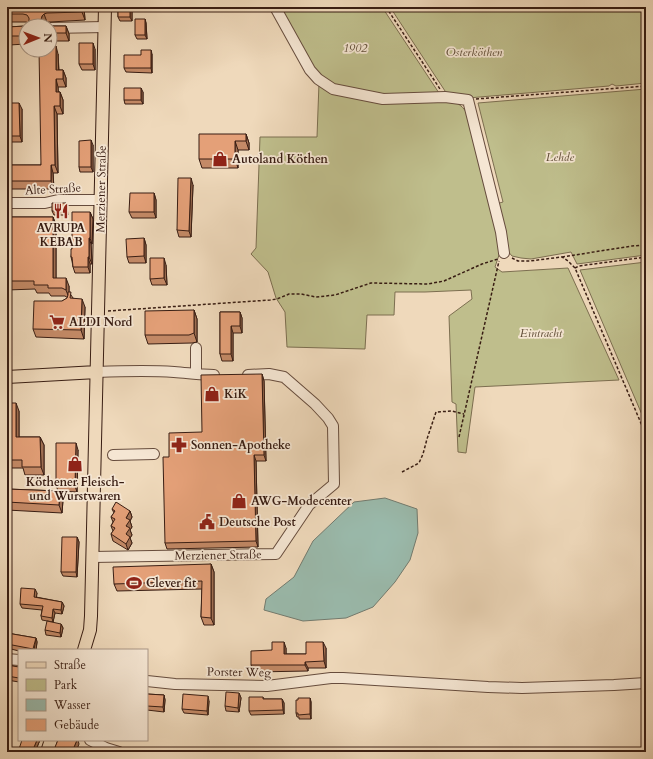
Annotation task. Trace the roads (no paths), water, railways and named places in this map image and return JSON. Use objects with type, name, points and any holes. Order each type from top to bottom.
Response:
[{"type":"main road","name":"Merziener Straße","points":[[84,649],[89,637],[91,624],[105,7]]},
{"type":"main road","points":[[7,376],[97,372]]},
{"type":"main road","points":[[47,752],[51,741]]},
{"type":"street","points":[[275,7],[310,70],[318,79],[333,89],[383,99],[445,97],[468,100],[495,207],[502,256]]},
{"type":"street","points":[[58,28],[105,27]]},
{"type":"street","name":"Alte Straße","points":[[7,203],[45,203],[58,200],[101,200]]},
{"type":"street","points":[[196,348],[196,374]]},
{"type":"street","points":[[97,372],[160,371],[205,375],[226,375]]},
{"type":"street","name":"Merziener Straße","points":[[93,557],[276,554],[309,505],[334,484],[333,426],[328,418],[315,404],[284,377],[269,374],[240,375]]},
{"type":"street","points":[[113,455],[154,454]]},
{"type":"street","points":[[7,659],[18,660]]},
{"type":"street","name":"Porster Weg","points":[[148,681],[176,684],[267,686],[331,678],[343,678],[522,688],[606,686],[646,683]]},
{"type":"street","points":[[92,741],[106,748],[119,752]]},
{"type":"water","points":[[385,498],[417,509],[418,533],[410,560],[395,582],[373,607],[346,618],[303,621],[264,610],[266,599],[294,577],[313,541],[354,502]]},
{"type":"place","name":"Autoland Köthen","points":[[220,159]]},
{"type":"place","name":"AVRUPA KEBAB","points":[[61,211]]},
{"type":"place","name":"ALDI Nord","points":[[57,322]]},
{"type":"place","name":"KiK","points":[[212,394]]},
{"type":"place","name":"Sonnen-Apotheke","points":[[179,445]]},
{"type":"place","name":"Köthener Fleisch- und Wurstwaren","points":[[75,464]]},
{"type":"place","name":"AWG-Modecenter","points":[[239,501]]},
{"type":"place","name":"Deutsche Post","points":[[207,522]]},
{"type":"place","name":"Clever fit","points":[[134,583]]},
{"type":"park label","name":"1902","points":[[355,48]]},
{"type":"park label","name":"Osterköthen","points":[[474,52]]},
{"type":"park label","name":"Lehde","points":[[560,157]]},
{"type":"park label","name":"Eintracht","points":[[541,333]]}]
